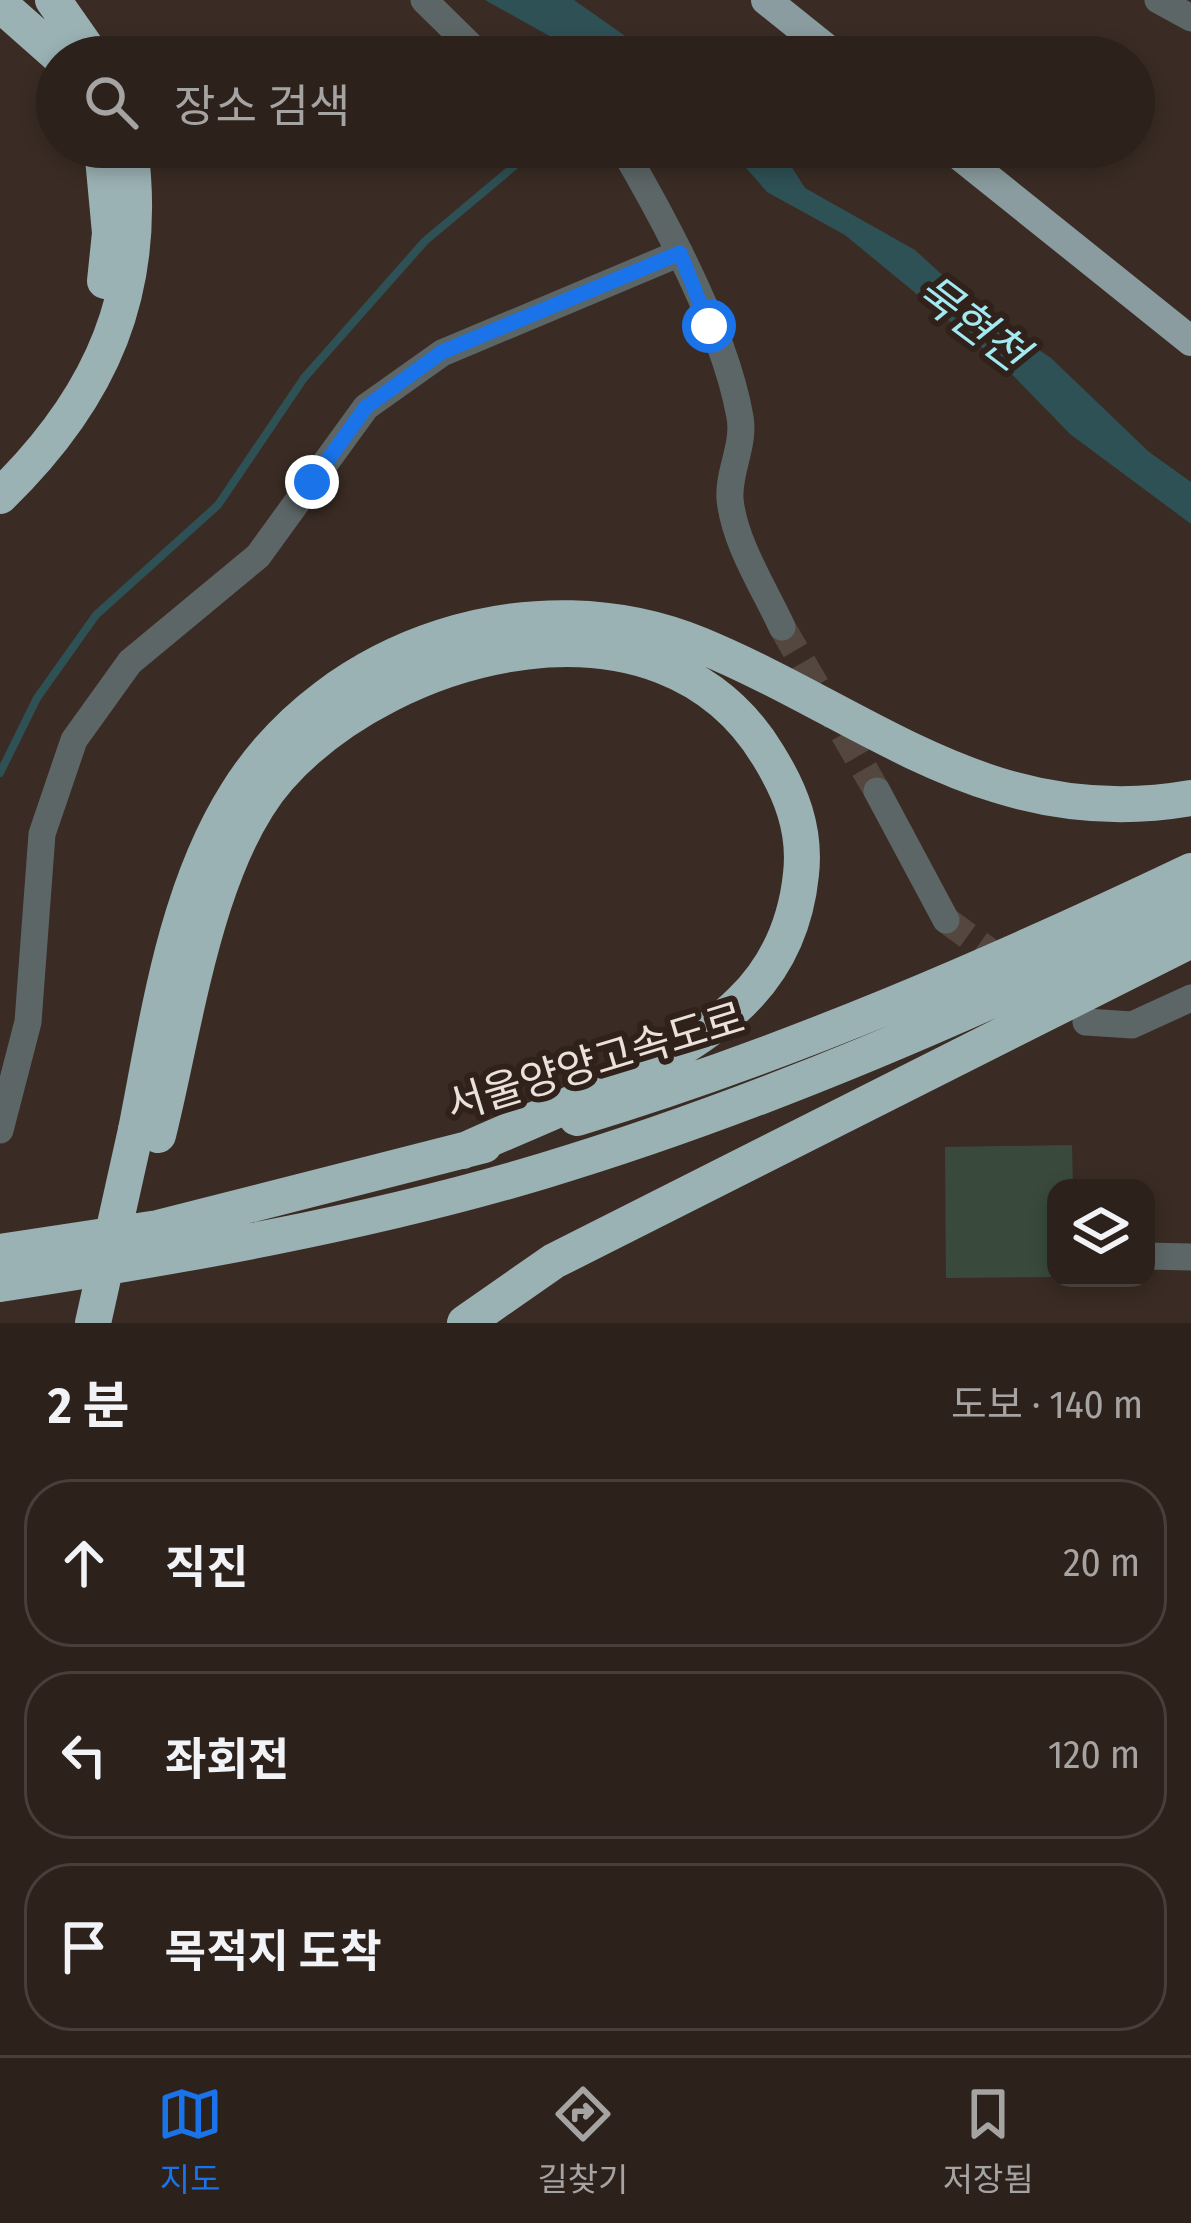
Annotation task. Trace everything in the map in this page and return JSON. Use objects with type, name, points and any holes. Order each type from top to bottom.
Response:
[{"type":"highway","points":[[53,0],[78,36]]},
{"type":"highway","points":[[0,4],[36,36]]},
{"type":"highway","points":[[0,463],[52,405],[98,311],[110,233],[104,168]]},
{"type":"highway","points":[[0,496],[67,425],[104,361],[136,229],[132,168]]},
{"type":"highway","points":[[115,1323],[190,900],[237,793],[261,761],[351,676],[441,638],[546,619],[648,630],[733,660],[916,757],[1001,787],[1109,806],[1191,798]]},
{"type":"highway","points":[[93,1323],[228,870],[250,819],[301,756],[370,704],[480,659],[563,648],[615,654],[664,669],[732,710],[759,739],[784,781],[800,824],[803,859],[787,937],[760,982],[718,1023],[629,1073],[463,1151]]},
{"type":"highway","name":"서울양양고속도로","points":[[0,1252],[158,1228],[463,1151],[778,1051],[1043,941],[1191,872]]},
{"type":"highway","name":"서울양양고속도로","points":[[0,1284],[159,1259],[367,1216],[544,1171],[784,1088],[1191,908]]},
{"type":"highway","points":[[465,1323],[554,1261],[1191,940]]},
{"type":"main road","points":[[766,0],[811,36]]},
{"type":"main road","points":[[975,168],[1191,341]]},
{"type":"street","points":[[1158,0],[1191,18]]},
{"type":"street","points":[[437,4],[464,36]]},
{"type":"street","points":[[633,168],[680,253],[740,419],[729,497],[743,542],[782,627]]},
{"type":"street","points":[[0,1130],[28,1022],[42,834],[74,740],[130,662],[258,556],[366,407],[442,352],[680,253]]},
{"type":"street","points":[[877,791],[946,920]]},
{"type":"street","points":[[1086,1022],[1132,1025],[1191,998]]},
{"type":"street","points":[[1155,1256],[1191,1257]]},
{"type":"green space","points":[[1072,1145],[1073,1179],[1047,1179],[1047,1277],[946,1278],[945,1147]]},
{"type":"water","points":[[485,0],[574,0],[625,36],[549,36]]},
{"type":"water","name":"묵현천","points":[[746,168],[792,168],[805,188],[915,250],[986,315],[1051,358],[1149,452],[1191,482],[1191,524],[1070,434],[1003,365],[845,235],[767,192]]},
{"type":"waterway","points":[[0,773],[37,698],[96,615],[218,505],[304,378],[425,241],[512,168]]},
{"type":"tunnel","points":[[782,627],[877,791]]},
{"type":"tunnel","points":[[946,920],[1011,967]]},
{"type":"route","points":[[312,482],[366,407],[442,352],[680,253],[709,326]]}]
